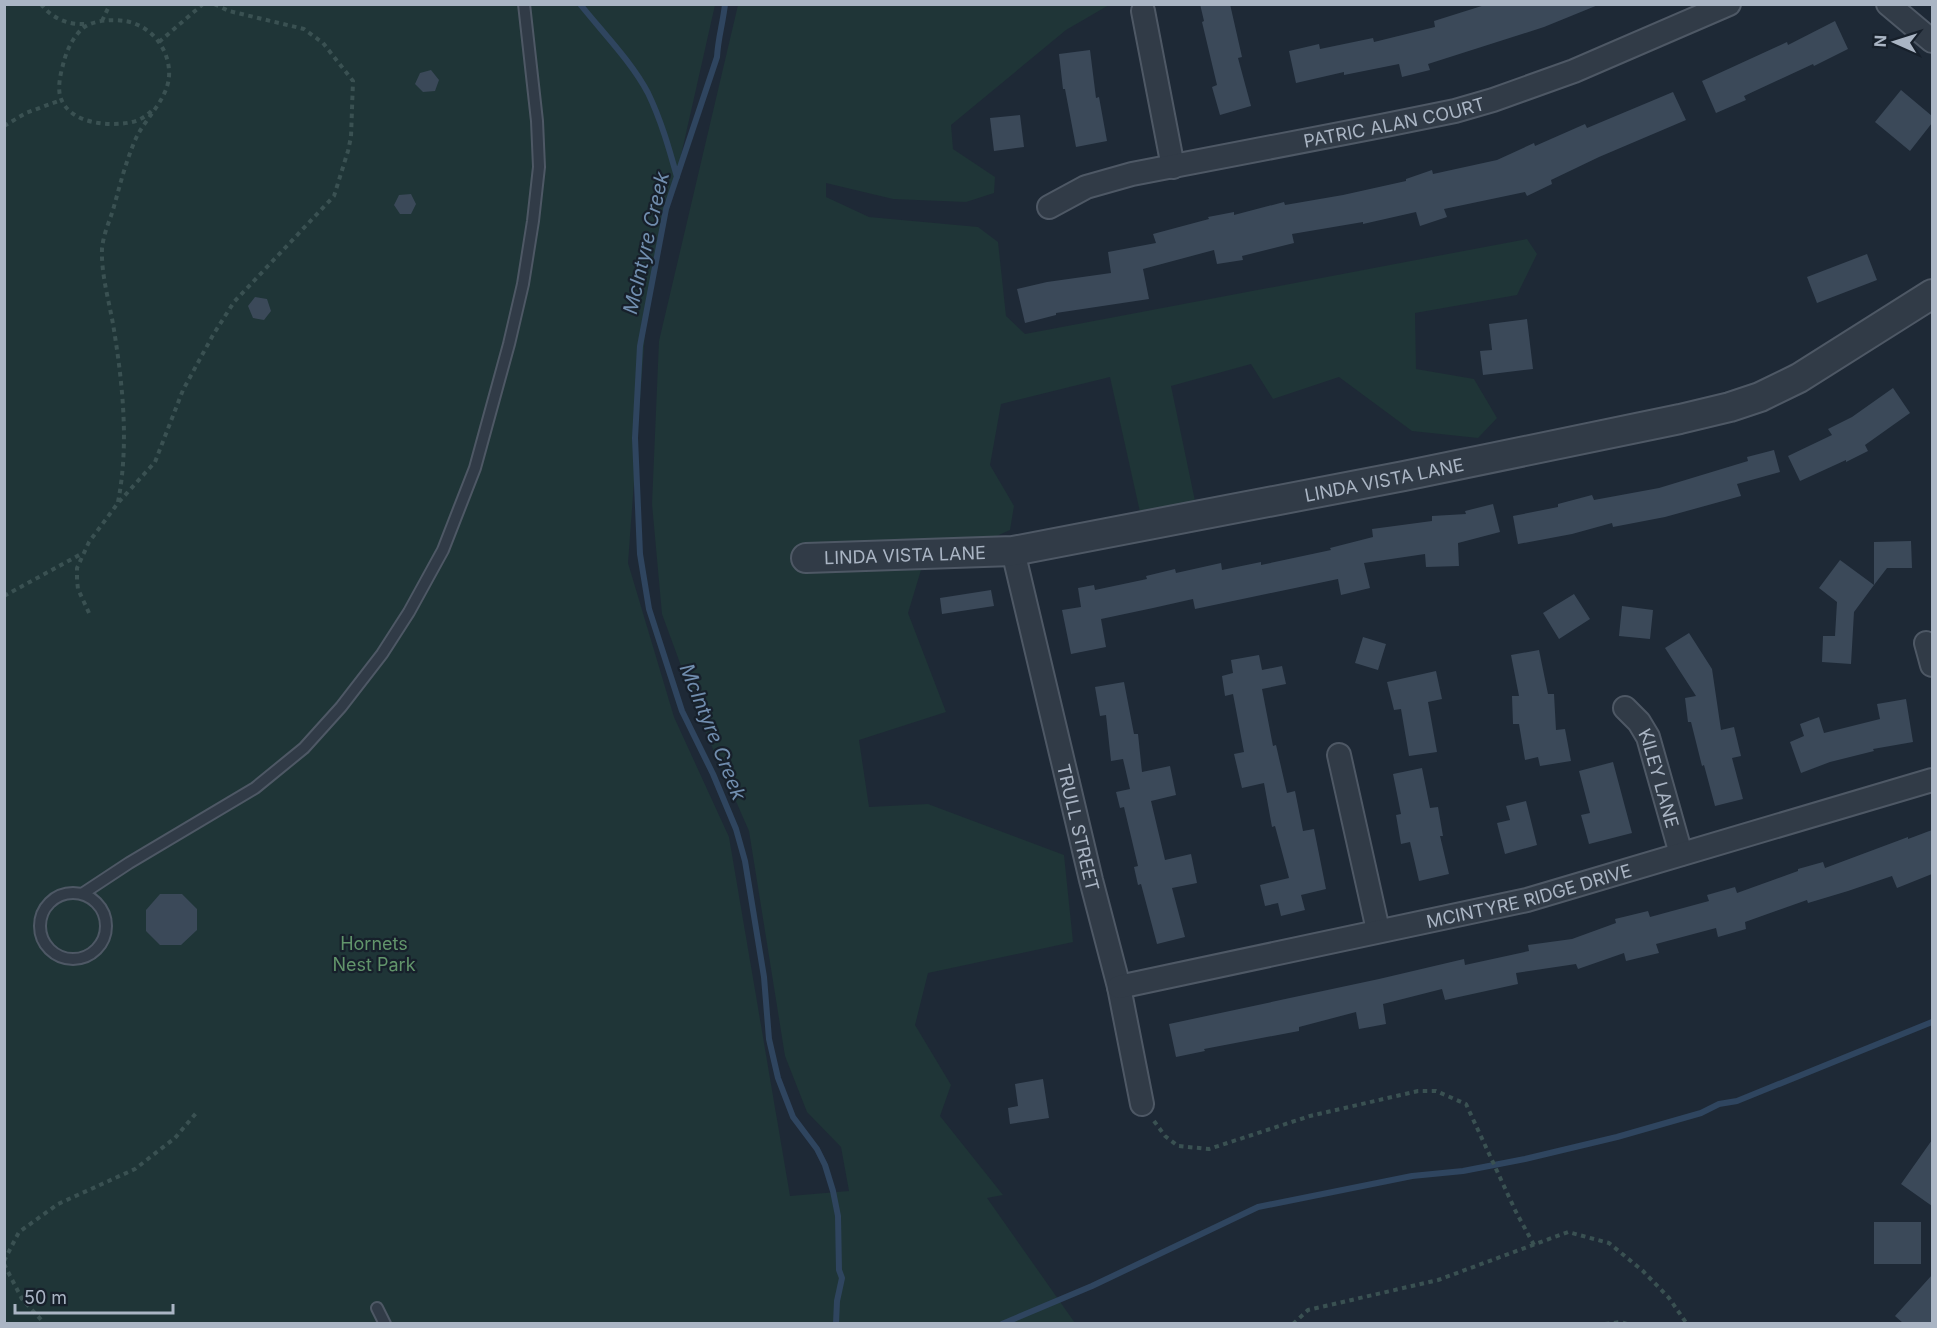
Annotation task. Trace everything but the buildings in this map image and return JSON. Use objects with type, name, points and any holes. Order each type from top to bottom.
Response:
[{"type":"street","name":"PATRIC ALAN COURT","points":[[1049,207],[1086,187],[1132,174],[1455,111],[1493,100],[1574,70],[1729,4]]},
{"type":"street","points":[[1888,4],[1932,41]]},
{"type":"street","points":[[1143,10],[1173,167]]},
{"type":"street","name":"LINDA VISTA LANE","points":[[806,558],[1013,551],[1404,476],[1680,419],[1760,397],[1799,378],[1932,294]]},
{"type":"street","name":"TRULL STREET","points":[[1013,551],[1091,880],[1119,987],[1142,1104]]},
{"type":"street","points":[[1926,643],[1932,665]]},
{"type":"street","name":"KILEY LANE","points":[[1625,708],[1639,722],[1648,737],[1681,854]]},
{"type":"street","points":[[1339,755],[1378,930]]},
{"type":"street","name":"MCINTYRE RIDGE DRIVE","points":[[1119,987],[1527,900],[1932,780]]},
{"type":"lane","points":[[82,894],[100,906],[105,915],[107,925],[105,936],[101,945],[85,958],[74,960],[62,958],[44,943],[40,932],[40,921],[44,910],[52,901],[62,895],[82,894],[138,857],[255,788],[304,748],[341,707],[382,654],[410,612],[443,550],[475,468],[509,344],[523,284],[533,221],[539,167],[537,121],[524,4]]},
{"type":"lane","points":[[377,1308],[385,1323]]},
{"type":"path","points":[[41,4],[61,21],[90,24],[116,20],[134,23],[150,32],[159,42],[166,56],[169,76],[162,98],[146,116],[133,122],[101,123],[82,118],[61,100],[60,78],[66,53],[78,34],[90,24]]},
{"type":"path","points":[[102,22],[110,4]]},
{"type":"path","points":[[159,42],[203,4]]},
{"type":"path","points":[[89,613],[78,590],[77,568],[89,542],[118,503],[155,462],[183,390],[234,302],[334,196],[350,144],[353,81],[323,43],[304,29],[229,11],[214,4]]},
{"type":"path","points":[[4,126],[26,112],[61,100]]},
{"type":"path","points":[[118,503],[123,474],[124,441],[117,353],[102,249],[129,156],[154,108]]},
{"type":"path","points":[[4,596],[83,553]]},
{"type":"path","points":[[1142,1104],[1165,1136],[1178,1146],[1209,1149],[1310,1116],[1418,1091],[1436,1091],[1466,1104],[1534,1245]]},
{"type":"path","points":[[45,1323],[22,1299],[4,1262],[19,1232],[58,1204],[135,1169],[175,1138],[197,1112]]},
{"type":"path","points":[[1293,1323],[1308,1310],[1438,1280],[1568,1232],[1609,1243],[1643,1271],[1669,1298],[1687,1323]]},
{"type":"path","points":[[1605,1323],[1627,1323]]},
{"type":"green space","name":"Hornets Nest Park","points":[[5,5],[715,5],[647,306],[628,563],[674,717],[729,837],[790,1196],[849,1191],[841,1147],[807,1112],[785,1056],[749,831],[703,726],[662,614],[652,504],[659,341],[738,5],[1109,5],[1066,30],[951,125],[953,149],[995,177],[994,193],[966,202],[893,199],[826,183],[826,197],[869,217],[978,227],[998,242],[1006,316],[1025,334],[1527,239],[1537,254],[1517,295],[1415,313],[1416,369],[1474,379],[1497,418],[1478,438],[1412,431],[1339,377],[1273,399],[1251,364],[1171,386],[1195,501],[1140,512],[1110,377],[1001,404],[990,465],[1014,506],[1010,530],[921,570],[908,613],[946,712],[859,740],[869,807],[928,804],[1064,855],[1073,942],[928,973],[915,1025],[951,1085],[940,1116],[1003,1195],[987,1198],[1075,1323],[5,1324]]},
{"type":"waterway","points":[[580,4],[625,58],[648,93],[661,124],[677,177]]},
{"type":"waterway","name":"McIntyre Creek","points":[[725,4],[717,57],[666,209],[640,346],[635,438],[640,554],[649,609],[682,711],[713,774],[736,829],[745,861],[764,977],[769,1039],[778,1078],[793,1117],[817,1149],[825,1165],[833,1191],[838,1216],[839,1270],[842,1278],[837,1301],[836,1324]]},
{"type":"waterway","points":[[1002,1324],[1092,1286],[1258,1207],[1412,1176],[1463,1171],[1525,1159],[1617,1137],[1701,1113],[1719,1104],[1737,1101],[1932,1022]]}]
